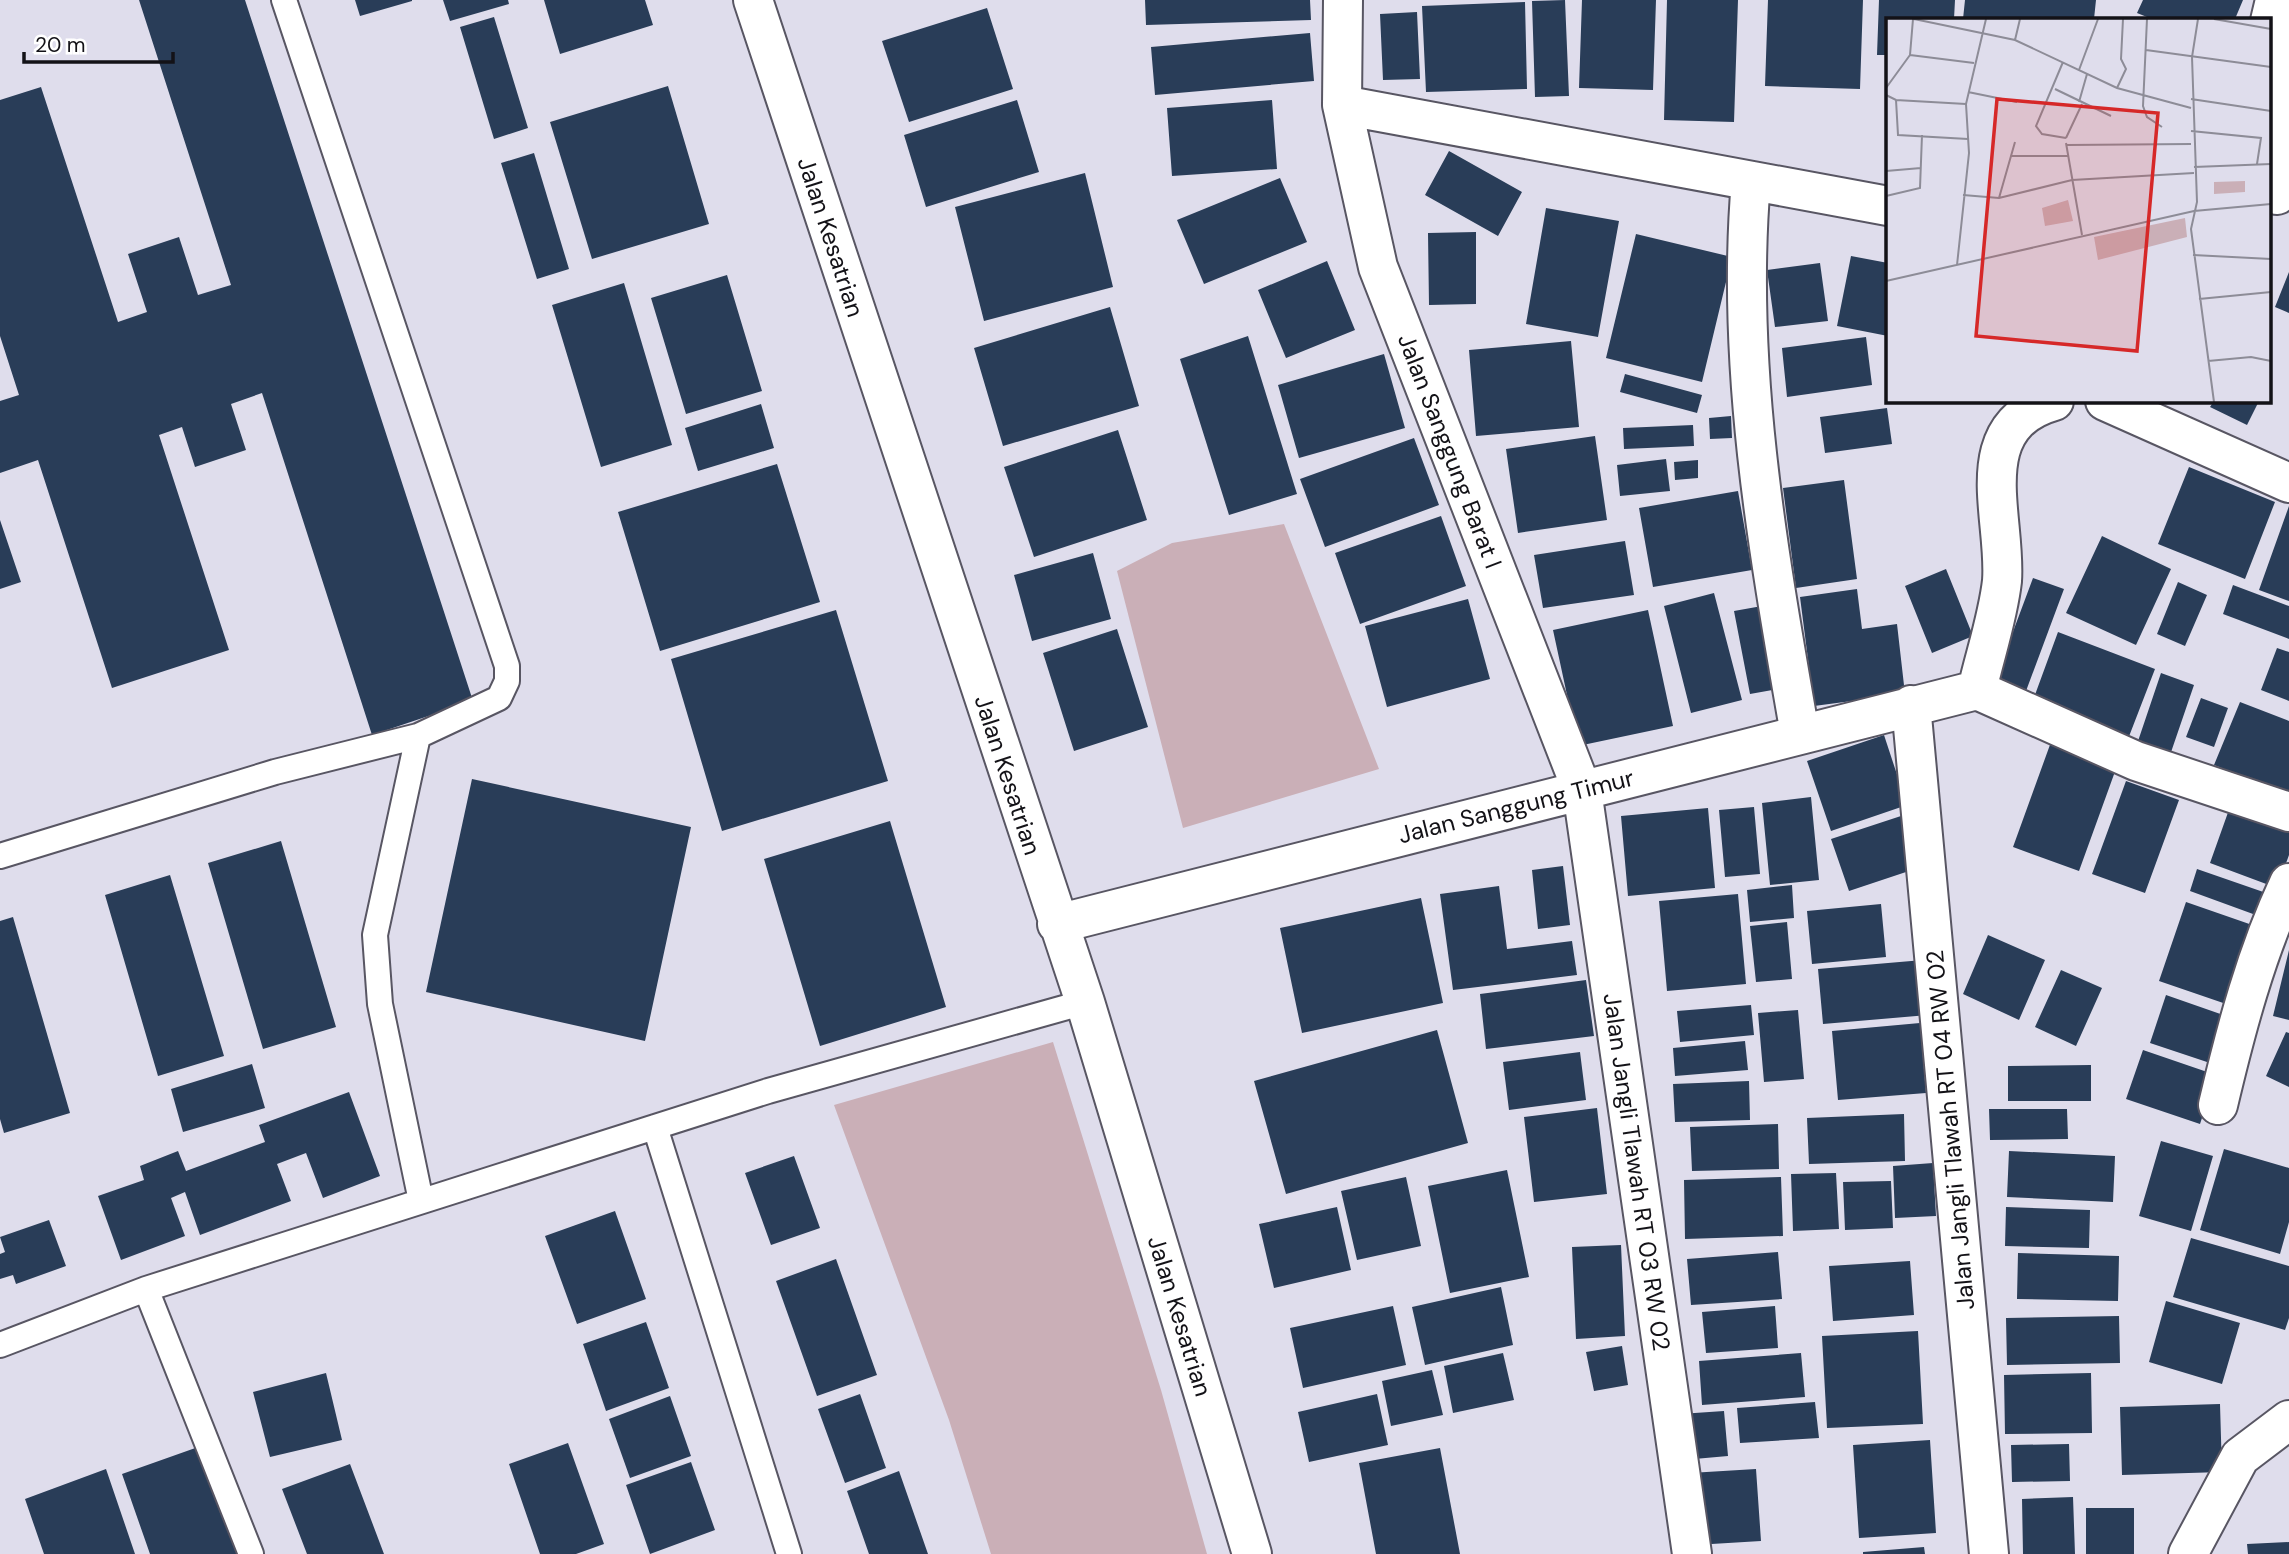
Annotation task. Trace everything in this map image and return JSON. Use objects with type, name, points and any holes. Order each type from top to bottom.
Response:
[{"type":"street","name":"Jalan Kesatrian","points":[[753,0],[1085,1002],[1252,1554]]},
{"type":"street","name":"Jalan Sanggung Barat I","points":[[1343,0],[1342,105],[1378,267],[1582,790]]},
{"type":"street","points":[[2271,18],[2275,0]]},
{"type":"street","points":[[2272,71],[2277,195]]},
{"type":"street","points":[[1342,105],[1886,205]]},
{"type":"street","points":[[1751,181],[1747,227],[1748,382],[1776,595],[1800,734]]},
{"type":"street","points":[[2052,402],[2022,417],[2004,439],[1997,459],[1995,482],[2001,581],[1977,690],[2136,761],[2289,813]]},
{"type":"street","points":[[2107,402],[2289,483]]},
{"type":"street","name":"Jalan Sanggung Timur","points":[[1057,924],[1977,690]]},
{"type":"street","name":"Jalan Jangli Tlawah RT 04 RW 02","points":[[1911,705],[1989,1554]]},
{"type":"street","name":"Jalan Jangli Tlawah RT 03 RW 02","points":[[1582,790],[1692,1554]]},
{"type":"street","points":[[2218,1105],[2237,1024],[2275,912],[2289,883]]},
{"type":"street","points":[[2188,1554],[2240,1457],[2289,1420]]},
{"type":"lane","points":[[0,856],[275,772],[418,736],[499,698],[506,681],[507,666],[284,0]]},
{"type":"lane","points":[[418,736],[375,934],[380,1004],[421,1201]]},
{"type":"lane","points":[[0,1345],[146,1289],[768,1091],[1085,1002]]},
{"type":"lane","points":[[655,1127],[789,1554]]},
{"type":"lane","points":[[146,1289],[251,1554]]},
{"type":"shaded area","points":[[1284,524],[1379,769],[1183,828],[1117,571],[1172,543]]},
{"type":"shaded area","points":[[1053,1042],[1161,1390],[1207,1554],[991,1554],[949,1420],[834,1105]]},
{"type":"building","points":[[139,0],[245,0],[473,701],[372,735],[262,393],[231,404],[246,450],[195,467],[182,427],[159,435],[229,650],[112,688],[38,460],[0,473],[0,401],[19,395],[0,336],[0,100],[41,87],[118,322],[147,312],[128,254],[179,237],[198,295],[231,285]]},
{"type":"building","points":[[355,0],[412,0],[412,1],[360,16]]},
{"type":"building","points":[[443,0],[508,0],[509,4],[450,21]]},
{"type":"building","points":[[544,0],[645,0],[653,25],[560,54]]},
{"type":"building","points":[[1145,0],[1310,0],[1311,20],[1146,25]]},
{"type":"building","points":[[1565,0],[1569,96],[1535,97],[1532,1]]},
{"type":"building","points":[[1582,0],[1656,0],[1653,90],[1579,88]]},
{"type":"building","points":[[1667,0],[1738,0],[1734,122],[1664,120]]},
{"type":"building","points":[[1768,0],[1863,0],[1860,89],[1765,86]]},
{"type":"building","points":[[1879,0],[1955,0],[1954,18],[1886,18],[1886,55],[1877,55]]},
{"type":"building","points":[[1965,0],[2096,0],[2094,18],[1963,18]]},
{"type":"building","points":[[2143,0],[2243,0],[2235,18],[2150,18],[2137,13]]},
{"type":"building","points":[[1525,2],[1527,89],[1426,92],[1422,6]]},
{"type":"building","points":[[987,8],[1013,89],[909,122],[882,41]]},
{"type":"building","points":[[1417,12],[1420,79],[1383,80],[1380,14]]},
{"type":"building","points":[[494,17],[528,128],[494,139],[460,27]]},
{"type":"building","points":[[1310,33],[1314,81],[1155,95],[1151,47]]},
{"type":"building","points":[[668,86],[709,224],[592,259],[550,122]]},
{"type":"building","points":[[1017,100],[1039,172],[926,207],[904,135]]},
{"type":"building","points":[[1272,100],[1277,169],[1172,176],[1167,108]]},
{"type":"building","points":[[1449,151],[1522,192],[1498,236],[1425,195]]},
{"type":"building","points":[[534,153],[569,269],[537,279],[501,163]]},
{"type":"building","points":[[1085,173],[1113,287],[984,321],[955,207]]},
{"type":"building","points":[[1280,178],[1307,242],[1204,284],[1177,220]]},
{"type":"building","points":[[1546,208],[1619,221],[1598,337],[1526,324]]},
{"type":"building","points":[[1476,232],[1476,304],[1429,305],[1428,233]]},
{"type":"building","points":[[1636,234],[1732,257],[1702,382],[1606,358]]},
{"type":"building","points":[[1851,256],[1886,263],[1886,336],[1837,326]]},
{"type":"building","points":[[1327,261],[1355,330],[1286,358],[1258,290]]},
{"type":"building","points":[[1820,263],[1828,321],[1775,327],[1767,270]]},
{"type":"building","points":[[2289,272],[2289,313],[2275,307]]},
{"type":"building","points":[[727,275],[762,391],[686,414],[651,298]]},
{"type":"building","points":[[624,283],[672,445],[601,467],[552,305]]},
{"type":"building","points":[[1110,307],[1139,406],[1003,446],[974,348]]},
{"type":"building","points":[[1248,336],[1297,494],[1229,515],[1180,359]]},
{"type":"building","points":[[1866,337],[1872,385],[1787,397],[1782,348]]},
{"type":"building","points":[[1571,341],[1579,427],[1476,436],[1469,350]]},
{"type":"building","points":[[1384,354],[1405,428],[1299,458],[1278,385]]},
{"type":"building","points":[[1625,374],[1702,395],[1697,413],[1620,392]]},
{"type":"building","points":[[2213,402],[2258,402],[2247,425],[2210,407]]},
{"type":"building","points":[[761,404],[774,448],[698,471],[685,428]]},
{"type":"building","points":[[1887,408],[1892,444],[1825,453],[1820,417]]},
{"type":"building","points":[[1731,416],[1732,438],[1710,439],[1709,418]]},
{"type":"building","points":[[1693,425],[1694,446],[1624,449],[1623,428]]},
{"type":"building","points":[[1118,430],[1147,520],[1034,557],[1004,467]]},
{"type":"building","points":[[1595,436],[1607,520],[1518,533],[1506,449]]},
{"type":"building","points":[[1414,438],[1439,505],[1325,547],[1300,479]]},
{"type":"building","points":[[1666,459],[1670,491],[1620,496],[1617,465]]},
{"type":"building","points":[[1698,460],[1698,478],[1675,480],[1674,462]]},
{"type":"building","points":[[777,464],[820,602],[660,651],[618,512]]},
{"type":"building","points":[[2189,467],[2275,502],[2245,579],[2158,544]]},
{"type":"building","points":[[1844,480],[1857,579],[1796,588],[1783,488]]},
{"type":"building","points":[[1738,491],[1752,570],[1653,587],[1639,508]]},
{"type":"building","points":[[2289,506],[2289,601],[2259,590]]},
{"type":"building","points":[[1441,516],[1466,586],[1360,624],[1335,553]]},
{"type":"building","points":[[0,520],[21,582],[0,589]]},
{"type":"building","points":[[2102,536],[2171,569],[2136,645],[2066,613]]},
{"type":"building","points":[[1625,541],[1634,595],[1543,608],[1534,555]]},
{"type":"building","points":[[1093,553],[1111,619],[1032,641],[1014,575]]},
{"type":"building","points":[[1946,569],[1973,636],[1932,653],[1905,586]]},
{"type":"building","points":[[2033,578],[2064,589],[2026,691],[1995,680]]},
{"type":"building","points":[[2178,582],[2207,595],[2185,646],[2157,634]]},
{"type":"building","points":[[2233,585],[2289,606],[2289,639],[2223,614]]},
{"type":"building","points":[[1857,589],[1862,629],[1897,624],[1905,694],[1814,706],[1800,597]]},
{"type":"building","points":[[1714,593],[1742,700],[1691,713],[1664,606]]},
{"type":"building","points":[[1468,599],[1490,679],[1387,707],[1365,626]]},
{"type":"building","points":[[1762,606],[1778,689],[1750,694],[1734,611]]},
{"type":"building","points":[[836,610],[888,781],[722,831],[671,659]]},
{"type":"building","points":[[1648,610],[1673,726],[1578,746],[1553,630]]},
{"type":"building","points":[[1117,629],[1148,727],[1074,751],[1043,653]]},
{"type":"building","points":[[2058,632],[2155,669],[2128,739],[2032,703]]},
{"type":"building","points":[[2277,648],[2289,652],[2289,701],[2261,690]]},
{"type":"building","points":[[2161,673],[2194,685],[2169,758],[2136,747]]},
{"type":"building","points":[[2201,698],[2228,708],[2214,747],[2186,737]]},
{"type":"building","points":[[2240,702],[2289,721],[2289,795],[2214,765]]},
{"type":"building","points":[[1884,735],[1907,805],[1831,831],[1807,761]]},
{"type":"building","points":[[2051,742],[2117,766],[2079,871],[2013,847]]},
{"type":"building","points":[[472,779],[691,827],[645,1041],[426,992]]},
{"type":"building","points":[[2126,781],[2179,800],[2145,893],[2092,874]]},
{"type":"building","points":[[1811,797],[1819,880],[1770,885],[1762,803]]},
{"type":"building","points":[[2231,804],[2289,825],[2289,855],[2277,888],[2210,863]]},
{"type":"building","points":[[1754,807],[1760,874],[1725,877],[1719,810]]},
{"type":"building","points":[[1708,808],[1715,888],[1628,896],[1621,816]]},
{"type":"building","points":[[1904,815],[1921,867],[1849,891],[1831,839]]},
{"type":"building","points":[[890,821],[946,1007],[820,1046],[764,859]]},
{"type":"building","points":[[281,841],[336,1027],[263,1049],[208,863]]},
{"type":"building","points":[[1563,866],[1570,925],[1538,929],[1532,870]]},
{"type":"building","points":[[2197,869],[2272,895],[2264,918],[2190,891]]},
{"type":"building","points":[[170,875],[224,1056],[158,1076],[105,895]]},
{"type":"building","points":[[1792,885],[1794,918],[1750,922],[1747,890]]},
{"type":"building","points":[[1499,886],[1507,949],[1572,941],[1577,975],[1453,990],[1440,894]]},
{"type":"building","points":[[1738,894],[1746,984],[1667,991],[1659,901]]},
{"type":"building","points":[[1421,898],[1443,1003],[1302,1033],[1280,928]]},
{"type":"building","points":[[2186,902],[2258,927],[2232,1006],[2159,981]]},
{"type":"building","points":[[1881,904],[1886,957],[1812,964],[1807,911]]},
{"type":"building","points":[[13,917],[70,1113],[4,1133],[0,1119],[0,921]]},
{"type":"building","points":[[1787,922],[1792,979],[1756,982],[1750,926]]},
{"type":"building","points":[[1988,935],[2045,960],[2019,1020],[1963,994]]},
{"type":"building","points":[[2289,950],[2289,1020],[2273,1016]]},
{"type":"building","points":[[1923,960],[1928,1015],[1823,1024],[1818,969]]},
{"type":"building","points":[[2061,970],[2102,988],[2076,1046],[2035,1027]]},
{"type":"building","points":[[1586,980],[1594,1036],[1486,1049],[1480,994]]},
{"type":"building","points":[[2166,995],[2229,1017],[2213,1064],[2150,1043]]},
{"type":"building","points":[[1751,1005],[1754,1035],[1680,1042],[1677,1011]]},
{"type":"building","points":[[1798,1010],[1804,1079],[1764,1082],[1758,1013]]},
{"type":"building","points":[[1920,1023],[1926,1093],[1838,1100],[1832,1031]]},
{"type":"building","points":[[1437,1030],[1468,1143],[1286,1194],[1254,1081]]},
{"type":"building","points":[[2286,1032],[2289,1033],[2289,1087],[2266,1076]]},
{"type":"building","points":[[1745,1041],[1748,1070],[1675,1076],[1673,1048]]},
{"type":"building","points":[[2143,1050],[2216,1075],[2200,1124],[2126,1099]]},
{"type":"building","points":[[1580,1052],[1586,1100],[1509,1110],[1503,1062]]},
{"type":"building","points":[[252,1064],[265,1108],[183,1132],[171,1089]]},
{"type":"building","points":[[2091,1065],[2091,1101],[2008,1101],[2008,1066]]},
{"type":"building","points":[[1749,1081],[1750,1120],[1675,1122],[1673,1084]]},
{"type":"building","points":[[349,1092],[380,1176],[323,1198],[306,1153],[277,1164],[291,1201],[200,1235],[185,1192],[171,1198],[185,1236],[121,1260],[98,1196],[144,1180],[140,1166],[178,1151],[186,1171],[265,1142],[259,1125]]},
{"type":"building","points":[[1597,1108],[1607,1194],[1534,1202],[1524,1117]]},
{"type":"building","points":[[1989,1109],[2067,1109],[2068,1139],[1990,1140]]},
{"type":"building","points":[[1904,1114],[1905,1161],[1809,1164],[1807,1118]]},
{"type":"building","points":[[1778,1124],[1779,1169],[1692,1171],[1690,1127]]},
{"type":"building","points":[[2161,1141],[2213,1156],[2191,1231],[2139,1216]]},
{"type":"building","points":[[2224,1149],[2289,1168],[2289,1222],[2280,1254],[2200,1230]]},
{"type":"building","points":[[2009,1151],[2115,1156],[2113,1202],[2007,1197]]},
{"type":"building","points":[[794,1156],[820,1228],[771,1245],[745,1173]]},
{"type":"building","points":[[1933,1163],[1936,1216],[1895,1218],[1893,1166]]},
{"type":"building","points":[[1507,1170],[1529,1277],[1450,1293],[1428,1186]]},
{"type":"building","points":[[1836,1173],[1839,1229],[1793,1231],[1791,1174]]},
{"type":"building","points":[[1406,1177],[1421,1246],[1357,1260],[1341,1191]]},
{"type":"building","points":[[1781,1177],[1783,1236],[1685,1239],[1684,1180]]},
{"type":"building","points":[[1891,1181],[1893,1228],[1845,1230],[1843,1182]]},
{"type":"building","points":[[1337,1207],[1351,1270],[1274,1288],[1259,1224]]},
{"type":"building","points":[[2006,1207],[2090,1210],[2089,1248],[2005,1246]]},
{"type":"building","points":[[615,1211],[646,1299],[577,1324],[545,1236]]},
{"type":"building","points":[[49,1220],[66,1266],[16,1284],[13,1275],[0,1279],[0,1254],[5,1252],[0,1237]]},
{"type":"building","points":[[2191,1238],[2289,1266],[2289,1318],[2285,1330],[2173,1297]]},
{"type":"building","points":[[1621,1245],[1625,1336],[1576,1339],[1572,1247]]},
{"type":"building","points":[[1778,1252],[1782,1299],[1691,1305],[1687,1259]]},
{"type":"building","points":[[2018,1253],[2119,1256],[2118,1301],[2017,1299]]},
{"type":"building","points":[[836,1259],[877,1375],[817,1396],[776,1281]]},
{"type":"building","points":[[1910,1261],[1914,1315],[1833,1321],[1829,1266]]},
{"type":"building","points":[[1501,1287],[1513,1345],[1425,1365],[1412,1307]]},
{"type":"building","points":[[2166,1301],[2240,1323],[2222,1384],[2149,1362]]},
{"type":"building","points":[[1393,1306],[1406,1365],[1303,1388],[1290,1328]]},
{"type":"building","points":[[1775,1306],[1778,1348],[1706,1353],[1702,1312]]},
{"type":"building","points":[[2119,1316],[2120,1363],[2007,1365],[2006,1318]]},
{"type":"building","points":[[646,1322],[669,1388],[606,1411],[583,1344]]},
{"type":"building","points":[[1918,1331],[1923,1424],[1827,1428],[1822,1336]]},
{"type":"building","points":[[1622,1346],[1628,1385],[1594,1391],[1586,1352]]},
{"type":"building","points":[[1503,1353],[1514,1400],[1453,1413],[1444,1366]]},
{"type":"building","points":[[1801,1353],[1805,1397],[1702,1405],[1699,1361]]},
{"type":"building","points":[[1432,1370],[1443,1415],[1391,1426],[1382,1381]]},
{"type":"building","points":[[326,1373],[342,1440],[270,1457],[253,1392]]},
{"type":"building","points":[[2091,1373],[2092,1433],[2005,1434],[2004,1375]]},
{"type":"building","points":[[860,1394],[886,1468],[845,1483],[818,1409]]},
{"type":"building","points":[[1377,1394],[1388,1445],[1309,1462],[1298,1412]]},
{"type":"building","points":[[670,1396],[691,1456],[630,1478],[609,1419]]},
{"type":"building","points":[[1815,1402],[1819,1438],[1740,1443],[1737,1408]]},
{"type":"building","points":[[2220,1404],[2222,1472],[2122,1475],[2120,1407]]},
{"type":"building","points":[[1724,1411],[1728,1456],[1683,1460],[1680,1414]]},
{"type":"building","points":[[1930,1440],[1936,1533],[1859,1538],[1853,1445]]},
{"type":"building","points":[[568,1443],[604,1544],[576,1554],[540,1554],[509,1464]]},
{"type":"building","points":[[2069,1444],[2070,1481],[2012,1482],[2011,1445]]},
{"type":"building","points":[[201,1446],[240,1554],[150,1554],[122,1474]]},
{"type":"building","points":[[1440,1448],[1460,1554],[1376,1554],[1359,1463]]},
{"type":"building","points":[[691,1462],[715,1530],[650,1554],[626,1485]]},
{"type":"building","points":[[350,1464],[384,1554],[307,1554],[282,1489]]},
{"type":"building","points":[[106,1469],[135,1554],[44,1554],[25,1499]]},
{"type":"building","points":[[1756,1469],[1761,1541],[1695,1545],[1690,1473]]},
{"type":"building","points":[[899,1471],[928,1554],[869,1554],[847,1491]]},
{"type":"building","points":[[2073,1497],[2075,1554],[2023,1554],[2022,1499]]},
{"type":"building","points":[[2086,1508],[2134,1508],[2134,1554],[2086,1554]]},
{"type":"building","points":[[2289,1542],[2289,1554],[2248,1554],[2247,1544]]},
{"type":"building","points":[[1924,1547],[1925,1554],[1863,1554],[1863,1552]]}]
